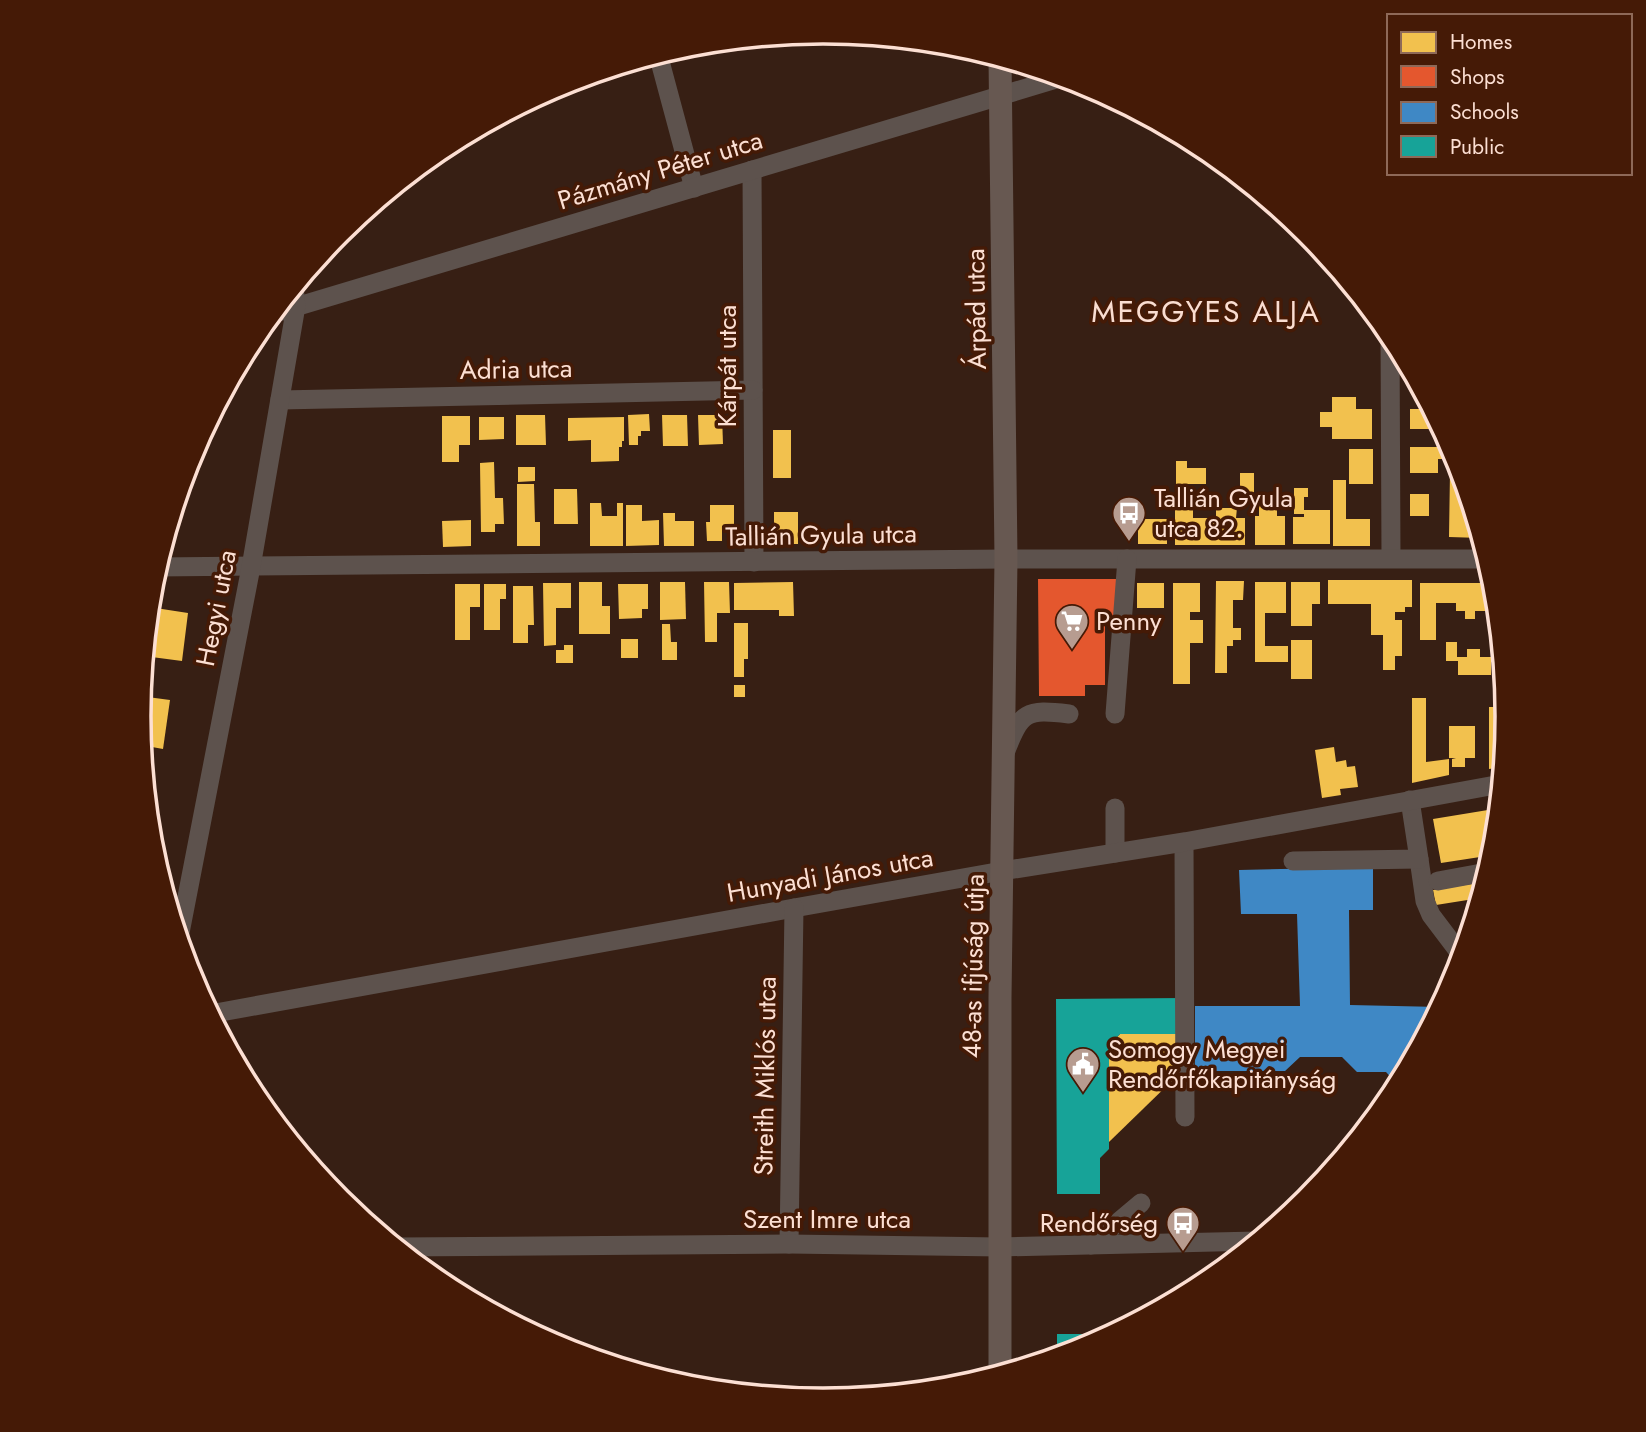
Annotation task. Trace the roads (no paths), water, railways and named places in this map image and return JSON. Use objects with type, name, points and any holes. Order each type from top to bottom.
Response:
[{"type":"main road","name":"Árpád utca","points":[[1000,68],[1006,559]]},
{"type":"main road","name":"48-as ifjúság útja","points":[[1000,1364],[1006,559]]},
{"type":"street","points":[[661,64],[694,188]]},
{"type":"street","name":"Pázmány Péter utca","points":[[299,296],[694,188],[1046,82]]},
{"type":"street","name":"Kárpát utca","points":[[752,170],[754,562]]},
{"type":"street","name":"Hegyi utca","points":[[183,920],[251,567],[294,302]]},
{"type":"street","points":[[1390,356],[1391,558]]},
{"type":"street","name":"Adria utca","points":[[280,400],[753,390]]},
{"type":"street","name":"Tallián Gyula utca","points":[[168,567],[1006,559],[1476,559]]},
{"type":"street","points":[[1115,714],[1127,559]]},
{"type":"street","points":[[1005,754],[1018,724],[1028,714],[1043,711],[1069,714]]},
{"type":"street","name":"Hunyadi János utca","points":[[220,1012],[1491,786]]},
{"type":"street","points":[[1410,800],[1425,901],[1431,915],[1455,946]]},
{"type":"street","points":[[1115,808],[1115,853]]},
{"type":"street","points":[[1184,842],[1185,1117]]},
{"type":"street","points":[[1293,861],[1419,859]]},
{"type":"street","points":[[1438,881],[1476,874]]},
{"type":"street","name":"Streith Miklós utca","points":[[789,1244],[794,908]]},
{"type":"street","points":[[1091,1245],[1141,1203]]},
{"type":"street","name":"Szent Imre utca","points":[[411,1247],[789,1244],[1000,1247],[1241,1241]]},
{"type":"place","name":"Tallián Gyula utca 82.","points":[[1129,543]]},
{"type":"place","name":"Penny","points":[[1072,651]]},
{"type":"place","name":"Somogy Megyei Rendőrfőkapitányság","points":[[1083,1094]]},
{"type":"place","name":"Rendőrség","points":[[1183,1253]]},
{"type":"district","name":"MEGGYES ALJA","points":[[1206,312]]}]
